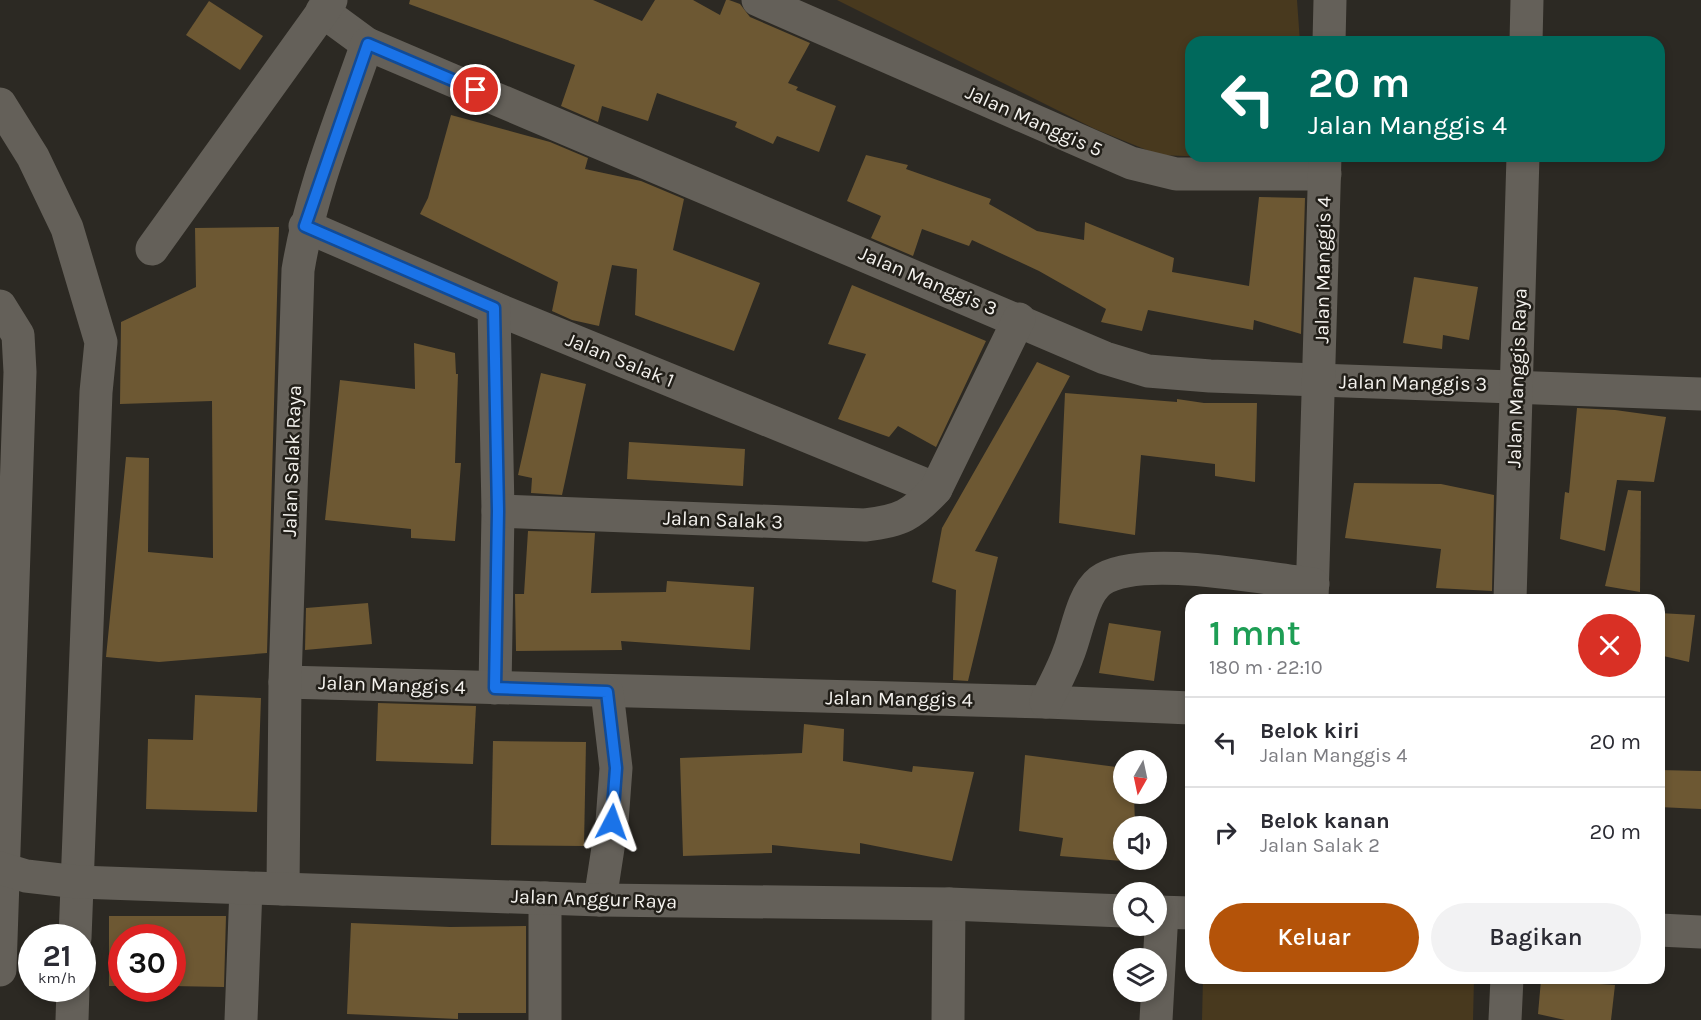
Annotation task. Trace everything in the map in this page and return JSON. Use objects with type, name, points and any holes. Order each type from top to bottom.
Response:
[{"type":"street","name":"Jalan Manggis 5","points":[[760,0],[1131,163],[1176,174],[1325,165]]},
{"type":"street","points":[[1329,36],[1330,0]]},
{"type":"street","points":[[1526,36],[1527,0]]},
{"type":"street","points":[[152,249],[327,6]]},
{"type":"street","name":"Jalan Manggis 3","points":[[327,6],[368,44],[1019,319],[1105,358],[1149,371],[1321,381],[1701,394]]},
{"type":"street","name":"Jalan Salak Raya","points":[[283,889],[285,682],[298,270],[305,226],[368,44]]},
{"type":"street","points":[[0,104],[33,157],[67,228],[101,342],[96,392],[71,881],[74,924]]},
{"type":"street","name":"Jalan Manggis Raya","points":[[1510,594],[1523,162]]},
{"type":"street","name":"Jalan Manggis 4","points":[[1312,592],[1321,381],[1325,165]]},
{"type":"street","name":"Jalan Salak 1","points":[[305,226],[494,308],[936,489]]},
{"type":"street","points":[[0,306],[18,336],[20,372],[10,871],[0,970]]},
{"type":"street","points":[[494,308],[498,511],[495,688]]},
{"type":"street","name":"Jalan Salak 3","points":[[498,511],[865,525],[894,522],[917,510],[936,489],[1019,319]]},
{"type":"street","points":[[1046,702],[1069,652],[1085,603],[1100,582],[1125,573],[1156,567],[1312,592]]},
{"type":"street","name":"Jalan Manggis 4","points":[[285,682],[1185,708]]},
{"type":"street","points":[[600,900],[612,822],[616,768],[607,692]]},
{"type":"street","name":"Jalan Anggur Raya","points":[[10,871],[71,881],[246,888],[600,900],[949,904],[1113,910]]},
{"type":"street","points":[[241,1020],[246,888]]},
{"type":"street","points":[[545,898],[545,1020]]},
{"type":"street","points":[[948,1020],[949,904]]},
{"type":"street","points":[[1156,1020],[1170,912]]},
{"type":"street","points":[[1665,930],[1701,933]]},
{"type":"street","points":[[1505,1020],[1507,984]]},
{"type":"street","points":[[72,1020],[73,1002]]},
{"type":"shaded area","points":[[837,0],[1297,0],[1300,36],[1185,36],[1185,156],[1159,155],[1095,129]]},
{"type":"shaded area","points":[[1203,984],[1474,984],[1473,1020],[1202,1020]]},
{"type":"building","points":[[410,0],[593,0],[642,21],[655,0],[693,0],[720,15],[726,0],[729,0],[740,4],[750,17],[810,43],[788,83],[798,87],[796,90],[836,106],[819,152],[777,136],[773,144],[735,127],[737,122],[657,93],[648,121],[602,106],[598,122],[561,106],[575,65],[409,4]]},
{"type":"building","points":[[209,1],[263,36],[240,70],[186,35]]},
{"type":"building","points":[[451,115],[550,142],[588,158],[585,169],[641,181],[684,199],[673,250],[760,283],[734,351],[635,315],[637,269],[612,265],[599,326],[572,320],[552,311],[558,282],[420,214],[428,198]]},
{"type":"building","points":[[866,155],[908,165],[906,169],[991,199],[989,204],[1037,231],[1084,240],[1085,222],[1174,258],[1172,272],[1249,286],[1259,197],[1305,198],[1301,334],[1254,320],[1253,330],[1148,310],[1142,331],[1101,322],[1106,309],[1039,271],[972,240],[969,246],[922,229],[913,256],[871,238],[881,216],[847,201]]},
{"type":"building","points":[[279,227],[267,653],[159,662],[106,657],[126,457],[149,458],[148,552],[213,558],[212,401],[120,404],[121,322],[196,287],[195,228]]},
{"type":"building","points":[[1414,277],[1478,287],[1469,340],[1443,335],[1442,349],[1403,343]]},
{"type":"building","points":[[852,285],[986,341],[936,447],[898,426],[889,437],[838,419],[866,354],[828,344]]},
{"type":"building","points":[[414,343],[455,353],[456,374],[458,374],[455,463],[461,463],[455,541],[411,538],[411,529],[325,520],[340,380],[415,389]]},
{"type":"building","points":[[1037,362],[1070,376],[975,551],[998,557],[968,681],[953,680],[956,590],[932,582],[942,528]]},
{"type":"building","points":[[541,373],[586,384],[562,495],[531,493],[532,478],[518,475]]},
{"type":"building","points":[[1065,393],[1177,402],[1177,399],[1204,403],[1257,403],[1255,482],[1215,476],[1215,464],[1141,455],[1135,535],[1059,523]]},
{"type":"building","points":[[1577,408],[1615,410],[1666,417],[1654,482],[1617,480],[1605,551],[1560,539],[1565,492],[1569,493]]},
{"type":"building","points":[[629,442],[745,449],[743,486],[627,479]]},
{"type":"building","points":[[1354,483],[1441,484],[1494,495],[1492,591],[1436,588],[1441,549],[1345,538]]},
{"type":"building","points":[[1628,490],[1641,491],[1640,592],[1605,586]]},
{"type":"building","points":[[528,531],[595,533],[591,593],[666,592],[667,581],[754,587],[750,650],[621,641],[622,650],[516,651],[515,594],[524,594]]},
{"type":"building","points":[[368,603],[372,644],[305,650],[306,608]]},
{"type":"building","points":[[1665,613],[1695,615],[1689,662],[1665,656]]},
{"type":"building","points":[[1109,623],[1161,631],[1154,681],[1099,673]]},
{"type":"building","points":[[195,695],[261,698],[257,812],[146,809],[148,739],[193,740]]},
{"type":"building","points":[[378,703],[476,706],[473,764],[376,761]]},
{"type":"building","points":[[804,724],[844,729],[843,761],[912,772],[913,766],[974,772],[952,861],[860,843],[860,854],[772,845],[772,853],[683,856],[680,758],[802,753]]},
{"type":"building","points":[[493,741],[586,742],[584,846],[491,845]]},
{"type":"building","points":[[1025,755],[1113,767],[1113,804],[1134,804],[1135,816],[1113,816],[1113,860],[1060,856],[1063,838],[1019,831]]},
{"type":"building","points":[[1665,770],[1701,771],[1701,809],[1665,807]]},
{"type":"building","points":[[109,916],[226,916],[224,987],[186,986],[186,924],[109,924]]},
{"type":"building","points":[[351,923],[450,927],[526,926],[526,1013],[458,1013],[458,1019],[347,1014]]},
{"type":"building","points":[[1541,984],[1615,985],[1611,1020],[1565,1020],[1538,1014]]},
{"type":"route","points":[[476,90],[368,44],[305,226],[494,308],[498,511],[495,688],[607,692],[616,768],[612,822]]}]
